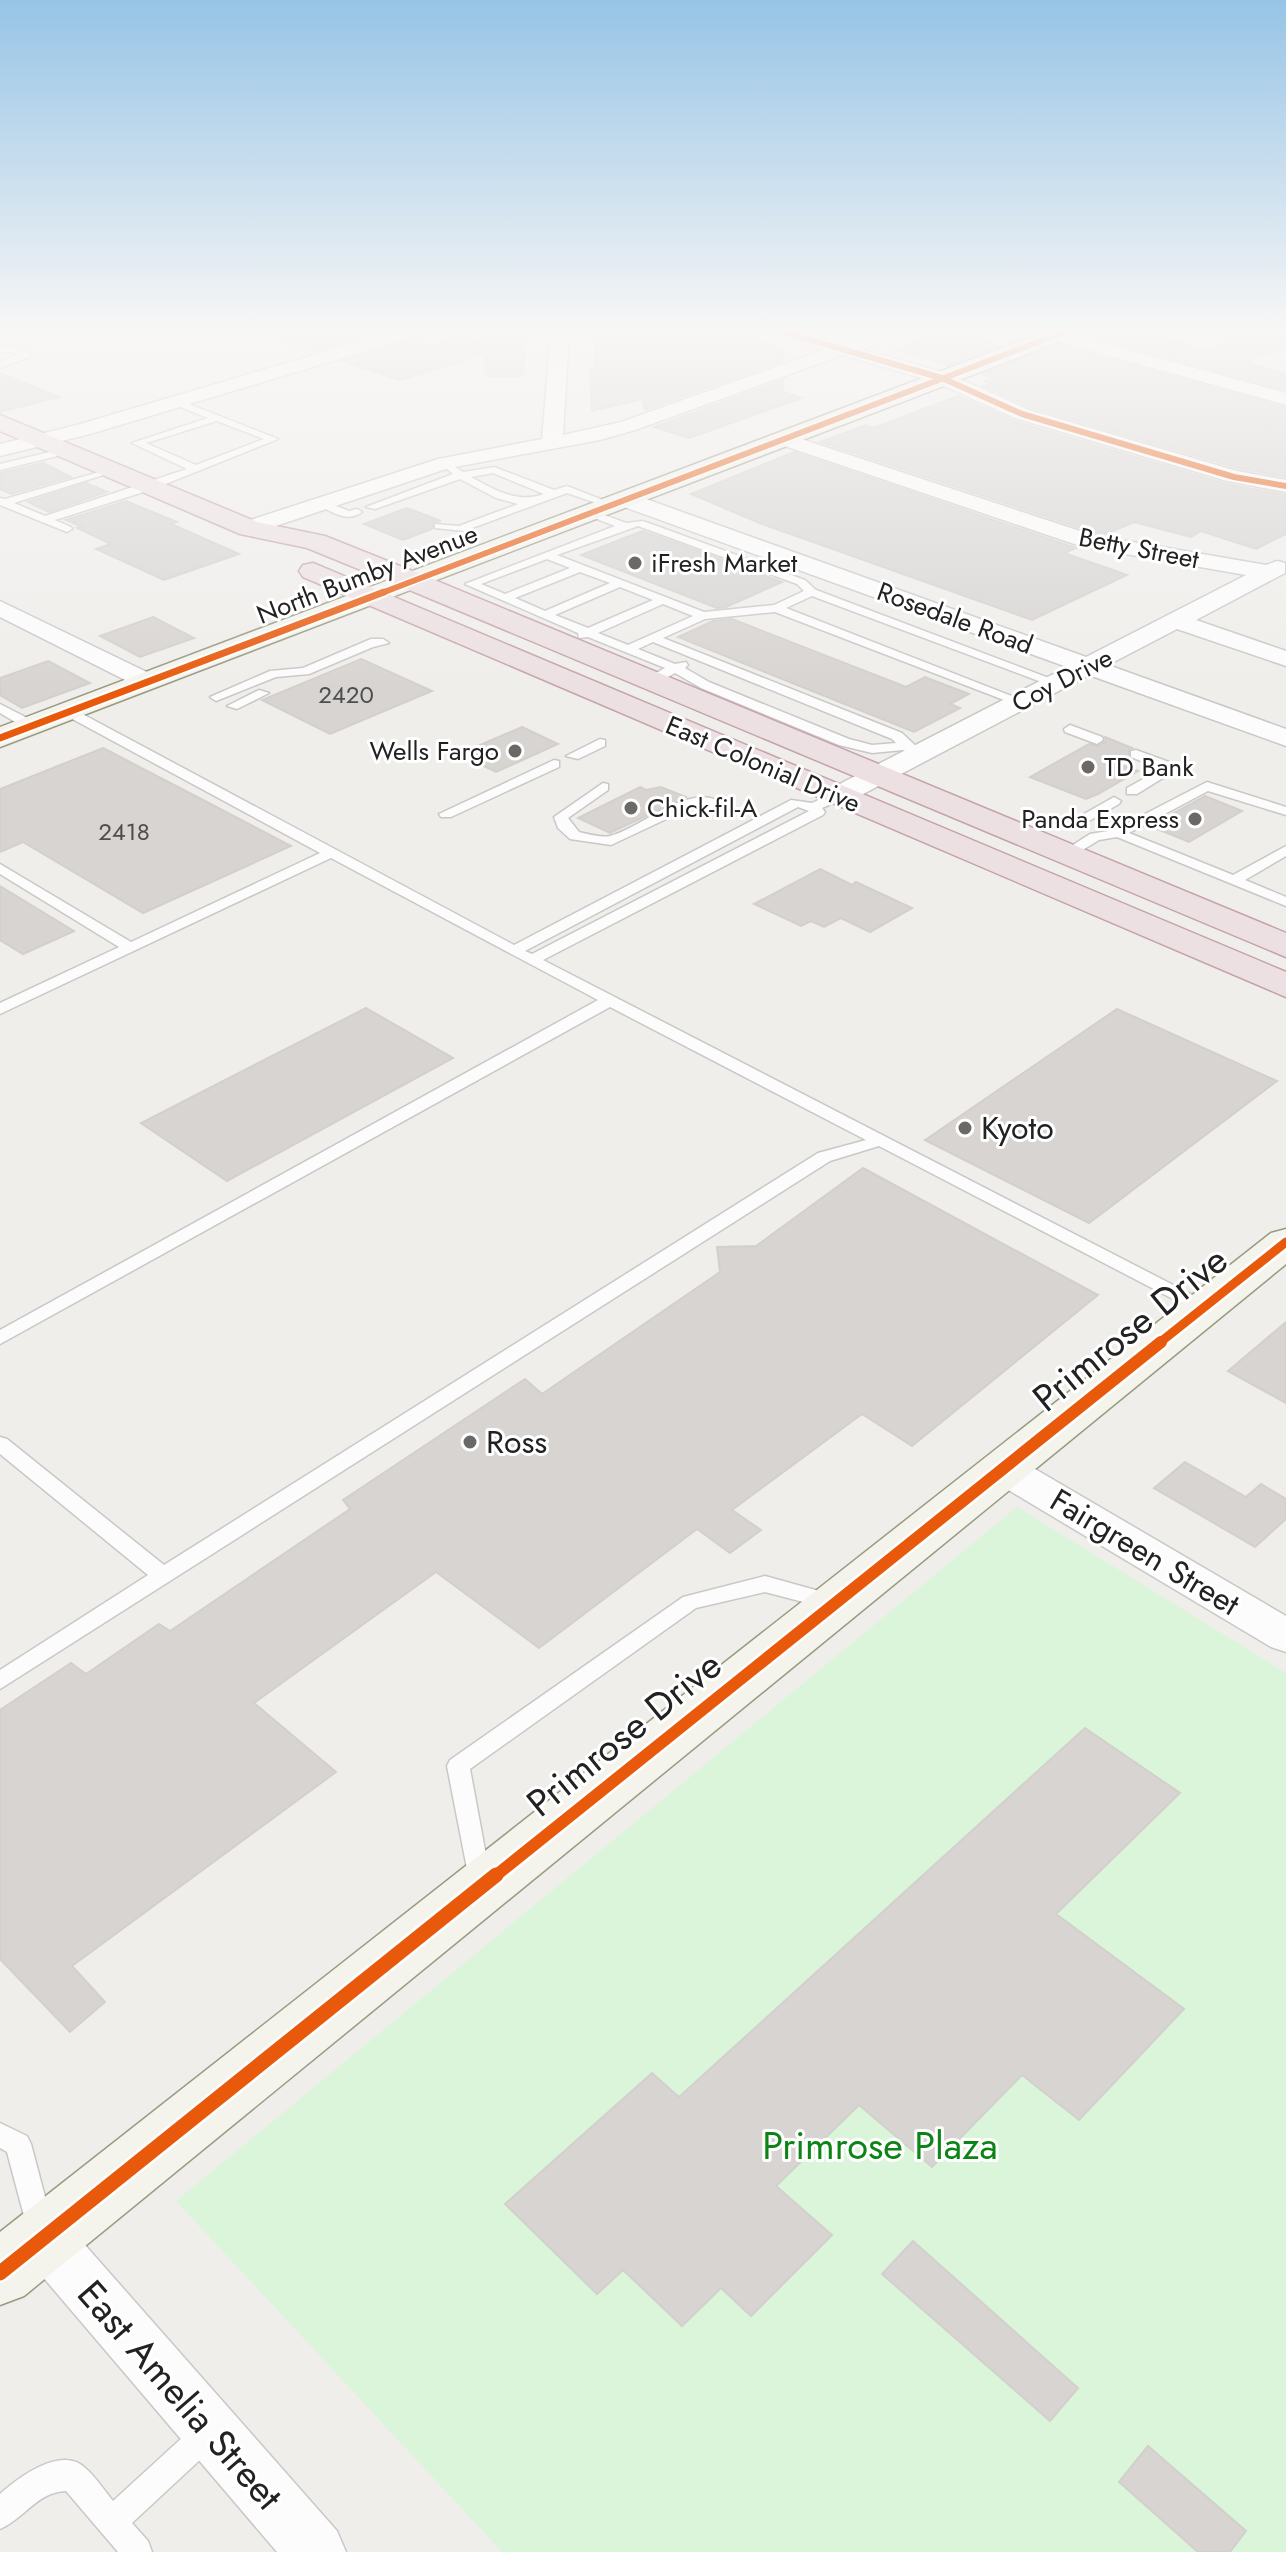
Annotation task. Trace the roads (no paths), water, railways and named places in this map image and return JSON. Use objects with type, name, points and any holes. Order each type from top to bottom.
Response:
[{"type":"highway","name":"East Colonial Drive","points":[[66,451],[249,528],[315,542],[410,580],[575,638],[663,675],[878,776],[1286,945]]},
{"type":"highway","name":"East Colonial Drive","points":[[249,528],[279,556],[826,802],[1286,986]]},
{"type":"street","points":[[249,528],[321,503],[459,473],[523,451]]},
{"type":"street","name":"North Bumby Avenue","points":[[0,738],[751,451]]},
{"type":"street","name":"Betty Street","points":[[819,451],[1088,541],[1278,568]]},
{"type":"street","points":[[1147,451],[1234,477],[1286,486]]},
{"type":"street","name":"Rosedale Road","points":[[607,505],[1089,666],[1286,738]]},
{"type":"street","name":"Coy Drive","points":[[826,802],[878,776],[914,749],[1021,702],[1278,568]]},
{"type":"street","points":[[0,608],[148,682]]},
{"type":"street","points":[[1177,621],[1282,654]]},
{"type":"street","name":"Primrose Drive","points":[[22,2255],[1286,1242]]},
{"type":"street","name":"Fairgreen Street","points":[[1004,1469],[1286,1636]]},
{"type":"street","name":"East Amelia Street","points":[[22,2255],[211,2431],[316,2552]]},
{"type":"lane","points":[[0,467],[66,451]]},
{"type":"lane","points":[[156,451],[197,469]]},
{"type":"lane","points":[[44,520],[149,487],[242,451]]},
{"type":"lane","points":[[2,502],[109,470]]},
{"type":"lane","points":[[400,511],[376,505],[459,473],[494,470],[554,494]]},
{"type":"lane","points":[[459,473],[472,484],[514,501],[528,502]]},
{"type":"lane","points":[[439,526],[460,529],[567,489],[607,505],[625,526]]},
{"type":"lane","points":[[2,502],[67,529]]},
{"type":"lane","points":[[321,503],[349,515],[357,512]]},
{"type":"lane","points":[[914,749],[872,749],[844,742],[705,685],[663,675],[628,649],[575,638],[545,615],[471,584],[639,523],[801,582],[812,592],[1056,683]]},
{"type":"lane","points":[[547,555],[703,616]]},
{"type":"lane","points":[[505,598],[580,568]]},
{"type":"lane","points":[[545,615],[620,583]]},
{"type":"lane","points":[[628,649],[703,616],[776,608],[812,592]]},
{"type":"lane","points":[[575,638],[663,600]]},
{"type":"lane","points":[[776,608],[1021,702]]},
{"type":"lane","points":[[653,638],[897,736],[914,749]]},
{"type":"lane","points":[[282,683],[371,643],[383,643]]},
{"type":"lane","points":[[663,675],[699,657]]},
{"type":"lane","points":[[260,692],[225,702],[274,674],[305,671]]},
{"type":"lane","points":[[0,708],[32,726]]},
{"type":"lane","points":[[69,712],[514,951],[1204,1308]]},
{"type":"lane","points":[[1070,729],[1097,740]]},
{"type":"lane","points":[[573,756],[600,743]]},
{"type":"lane","points":[[1132,791],[1172,768],[1136,754]]},
{"type":"lane","points":[[446,814],[554,764]]},
{"type":"lane","points":[[1066,854],[1095,837],[1118,833],[1207,786],[1286,811]]},
{"type":"lane","points":[[603,787],[561,817],[563,825],[575,836],[611,841],[692,802],[714,803]]},
{"type":"lane","points":[[1084,818],[1114,801]]},
{"type":"lane","points":[[514,951],[796,803],[826,802]]},
{"type":"lane","points":[[532,960],[809,817],[826,802]]},
{"type":"lane","points":[[1118,833],[1286,902]]},
{"type":"lane","points":[[1234,880],[1286,850]]},
{"type":"lane","points":[[0,1009],[333,852]]},
{"type":"lane","points":[[0,868],[131,948]]},
{"type":"lane","points":[[0,1338],[610,1000]]},
{"type":"lane","points":[[0,1681],[824,1157],[879,1141]]},
{"type":"lane","points":[[0,1444],[163,1576]]},
{"type":"lane","points":[[480,1888],[458,1766],[690,1602],[765,1584],[837,1603]]},
{"type":"lane","points":[[0,2135],[18,2144],[22,2255]]},
{"type":"lane","points":[[112,2522],[211,2431]]},
{"type":"lane","points":[[0,2514],[38,2481],[53,2475],[73,2476],[137,2552]]},
{"type":"place","name":"iFresh Market","points":[[635,563]]},
{"type":"place","name":"Wells Fargo","points":[[515,751]]},
{"type":"place","name":"TD Bank","points":[[1088,767]]},
{"type":"place","name":"Chick-fil-A","points":[[631,808]]},
{"type":"place","name":"Panda Express","points":[[1195,819]]},
{"type":"place","name":"Kyoto","points":[[965,1128]]},
{"type":"place","name":"Ross","points":[[470,1442]]},
{"type":"park label","name":"Primrose Plaza","points":[[880,2146]]}]
